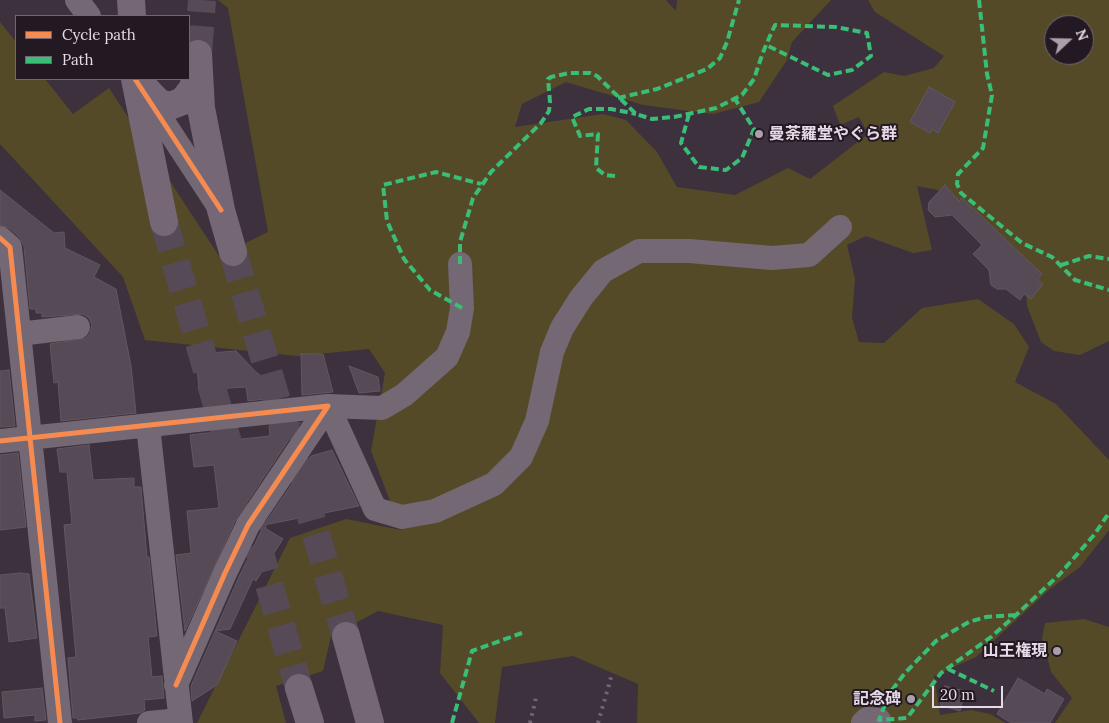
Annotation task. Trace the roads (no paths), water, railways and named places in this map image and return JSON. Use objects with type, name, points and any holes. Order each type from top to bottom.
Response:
[{"type":"main road","points":[[131,0],[132,15]]},
{"type":"main road","points":[[136,80],[159,103],[170,106],[183,101],[193,88],[199,58],[202,108],[221,210],[234,252]]},
{"type":"main road","points":[[135,80],[164,222]]},
{"type":"main road","points":[[346,636],[370,723]]},
{"type":"main road","points":[[299,688],[310,723]]},
{"type":"street","points":[[77,0],[88,15]]},
{"type":"street","points":[[136,80],[221,210]]},
{"type":"street","points":[[328,406],[375,509],[402,517],[435,510],[494,484],[521,457],[537,421],[552,352],[562,328],[581,298],[603,271],[639,251],[689,251],[772,258],[809,255],[840,227]]},
{"type":"street","points":[[0,238],[10,247],[60,723]]},
{"type":"street","points":[[0,441],[328,406],[382,408],[404,395],[447,357],[458,332],[462,308],[460,264]]},
{"type":"street","points":[[19,334],[78,327]]},
{"type":"street","points":[[176,685],[248,525],[328,406]]},
{"type":"street","points":[[148,426],[181,721],[149,723]]},
{"type":"tunnel","points":[[198,54],[202,0]]},
{"type":"tunnel","points":[[164,222],[299,688]]},
{"type":"tunnel","points":[[233,252],[346,636]]},
{"type":"railway","points":[[598,723],[612,674]]},
{"type":"railway","points":[[530,723],[536,698]]},
{"type":"place","name":"曼荼羅堂やぐら群","points":[[759,134]]},
{"type":"place","name":"山王権現","points":[[1057,651]]},
{"type":"place","name":"記念碑","points":[[911,699]]}]
